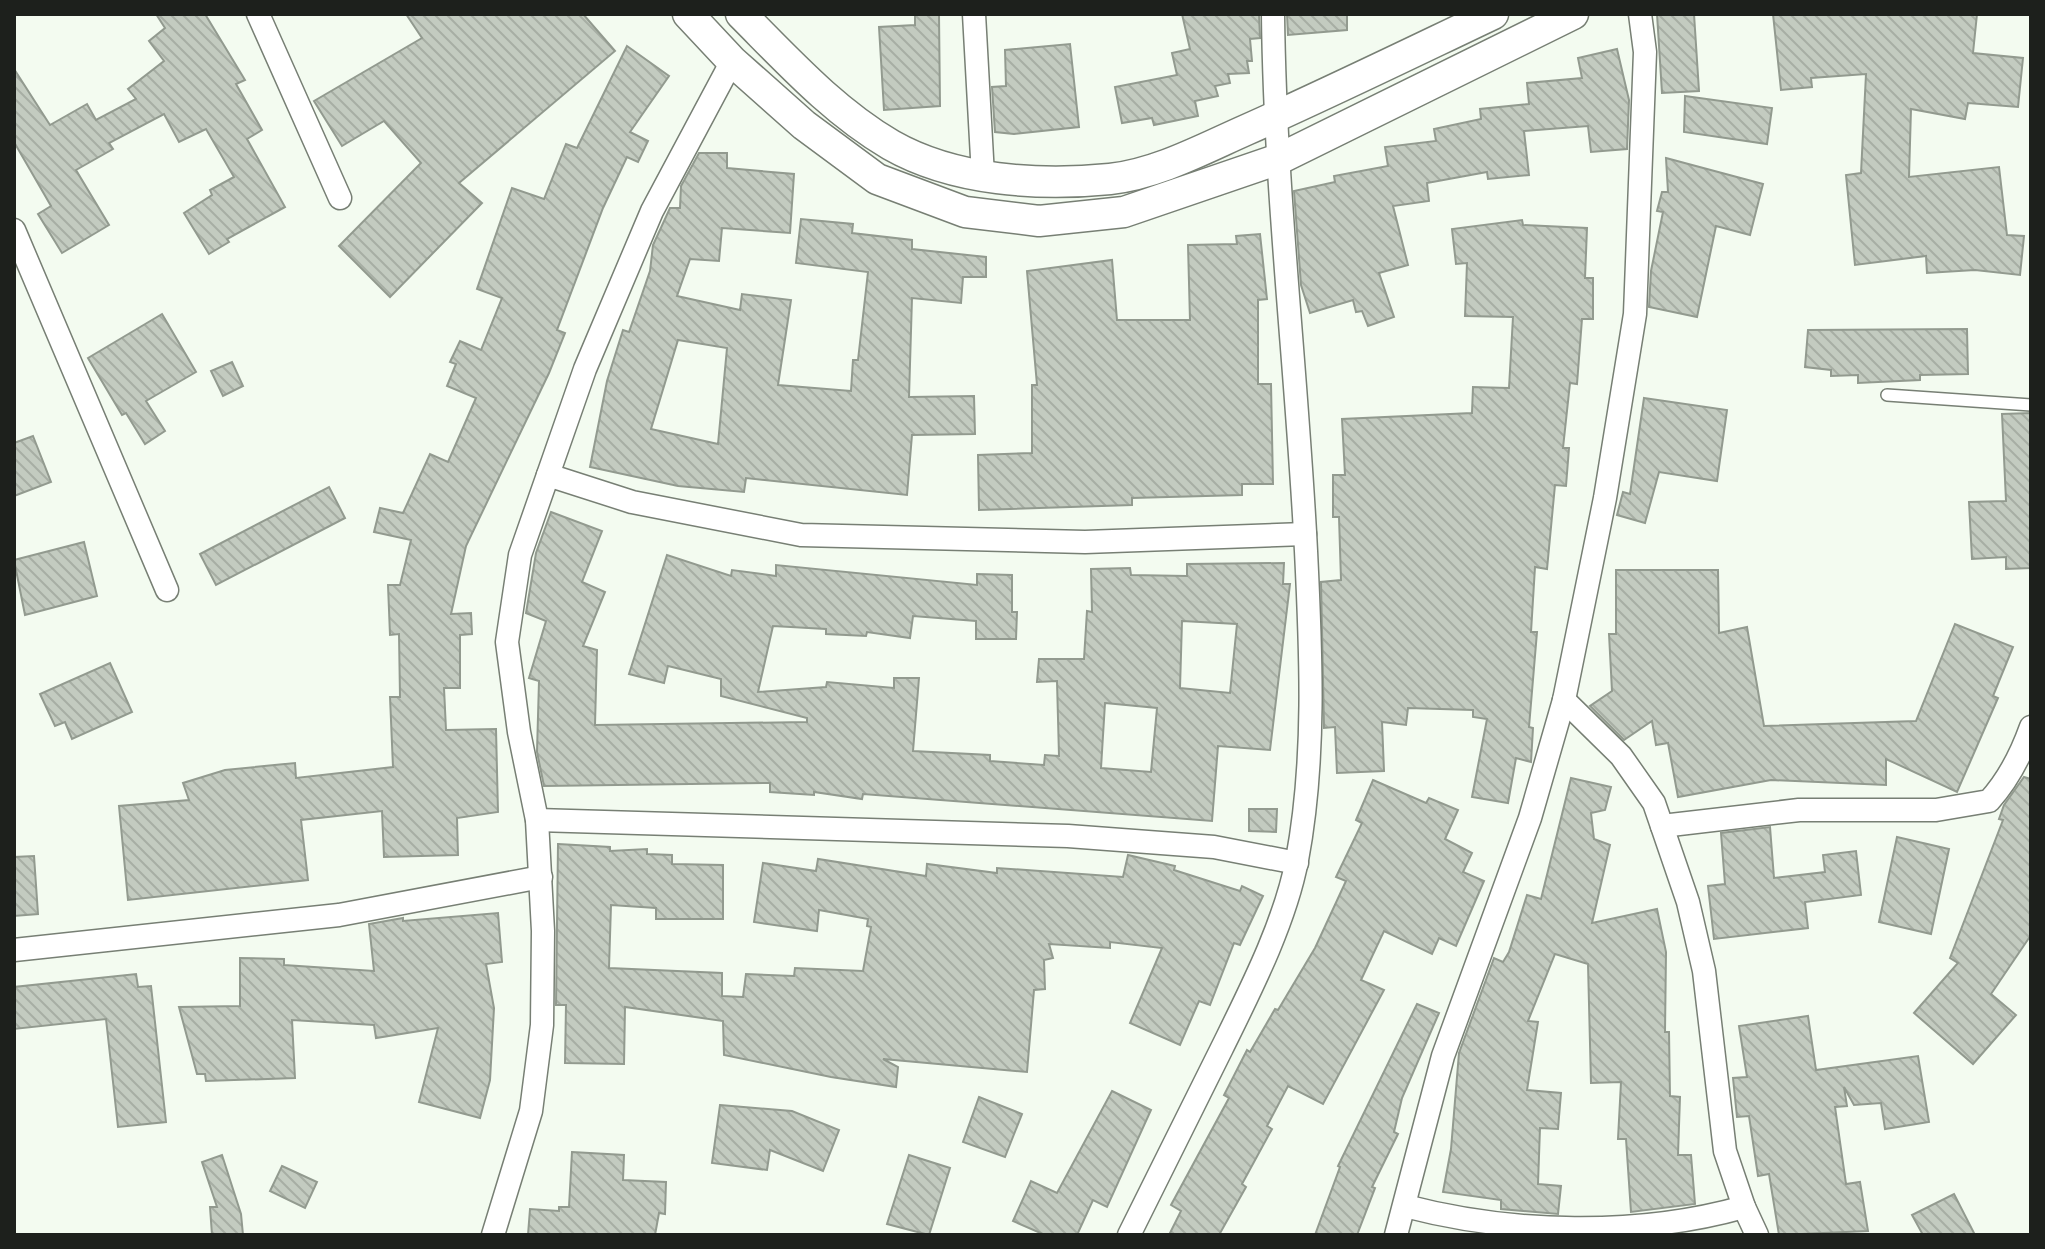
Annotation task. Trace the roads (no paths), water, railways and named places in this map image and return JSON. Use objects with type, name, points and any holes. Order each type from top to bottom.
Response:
[{"type":"main road","points":[[741,14],[831,103],[891,145],[923,160],[983,176],[1045,180],[1112,179],[1178,161],[1493,14]]},
{"type":"main road","points":[[692,18],[732,61],[804,125],[877,179],[965,212],[1039,221],[1124,212],[1279,159],[1573,14]]},
{"type":"street","points":[[258,14],[340,198]]},
{"type":"street","points":[[974,14],[983,176]]},
{"type":"street","points":[[1129,1235],[1247,996],[1297,863],[1304,805],[1311,660],[1305,534],[1274,118],[1273,14]]},
{"type":"street","points":[[1396,1235],[1443,1056],[1530,818],[1564,700],[1605,498],[1635,314],[1645,52],[1640,14]]},
{"type":"street","points":[[493,1235],[531,1111],[542,1025],[541,877],[537,820],[519,732],[507,642],[520,555],[585,369],[652,211],[732,61]]},
{"type":"street","points":[[14,230],[167,590]]},
{"type":"street","points":[[548,475],[632,502],[801,535],[1085,542],[1305,534]]},
{"type":"street","points":[[1564,700],[1621,756],[1654,803],[1688,902],[1704,971],[1725,1151],[1757,1235]]},
{"type":"street","points":[[1662,826],[1799,810],[1936,810],[1989,801],[2011,773],[2031,727]]},
{"type":"street","points":[[537,820],[1068,836],[1214,847],[1297,863]]},
{"type":"street","points":[[14,950],[349,912],[541,877]]},
{"type":"street","points":[[1405,1206],[1443,1216],[1515,1224],[1587,1226],[1662,1225],[1744,1207]]},
{"type":"lane","points":[[1887,395],[2031,405]]}]
